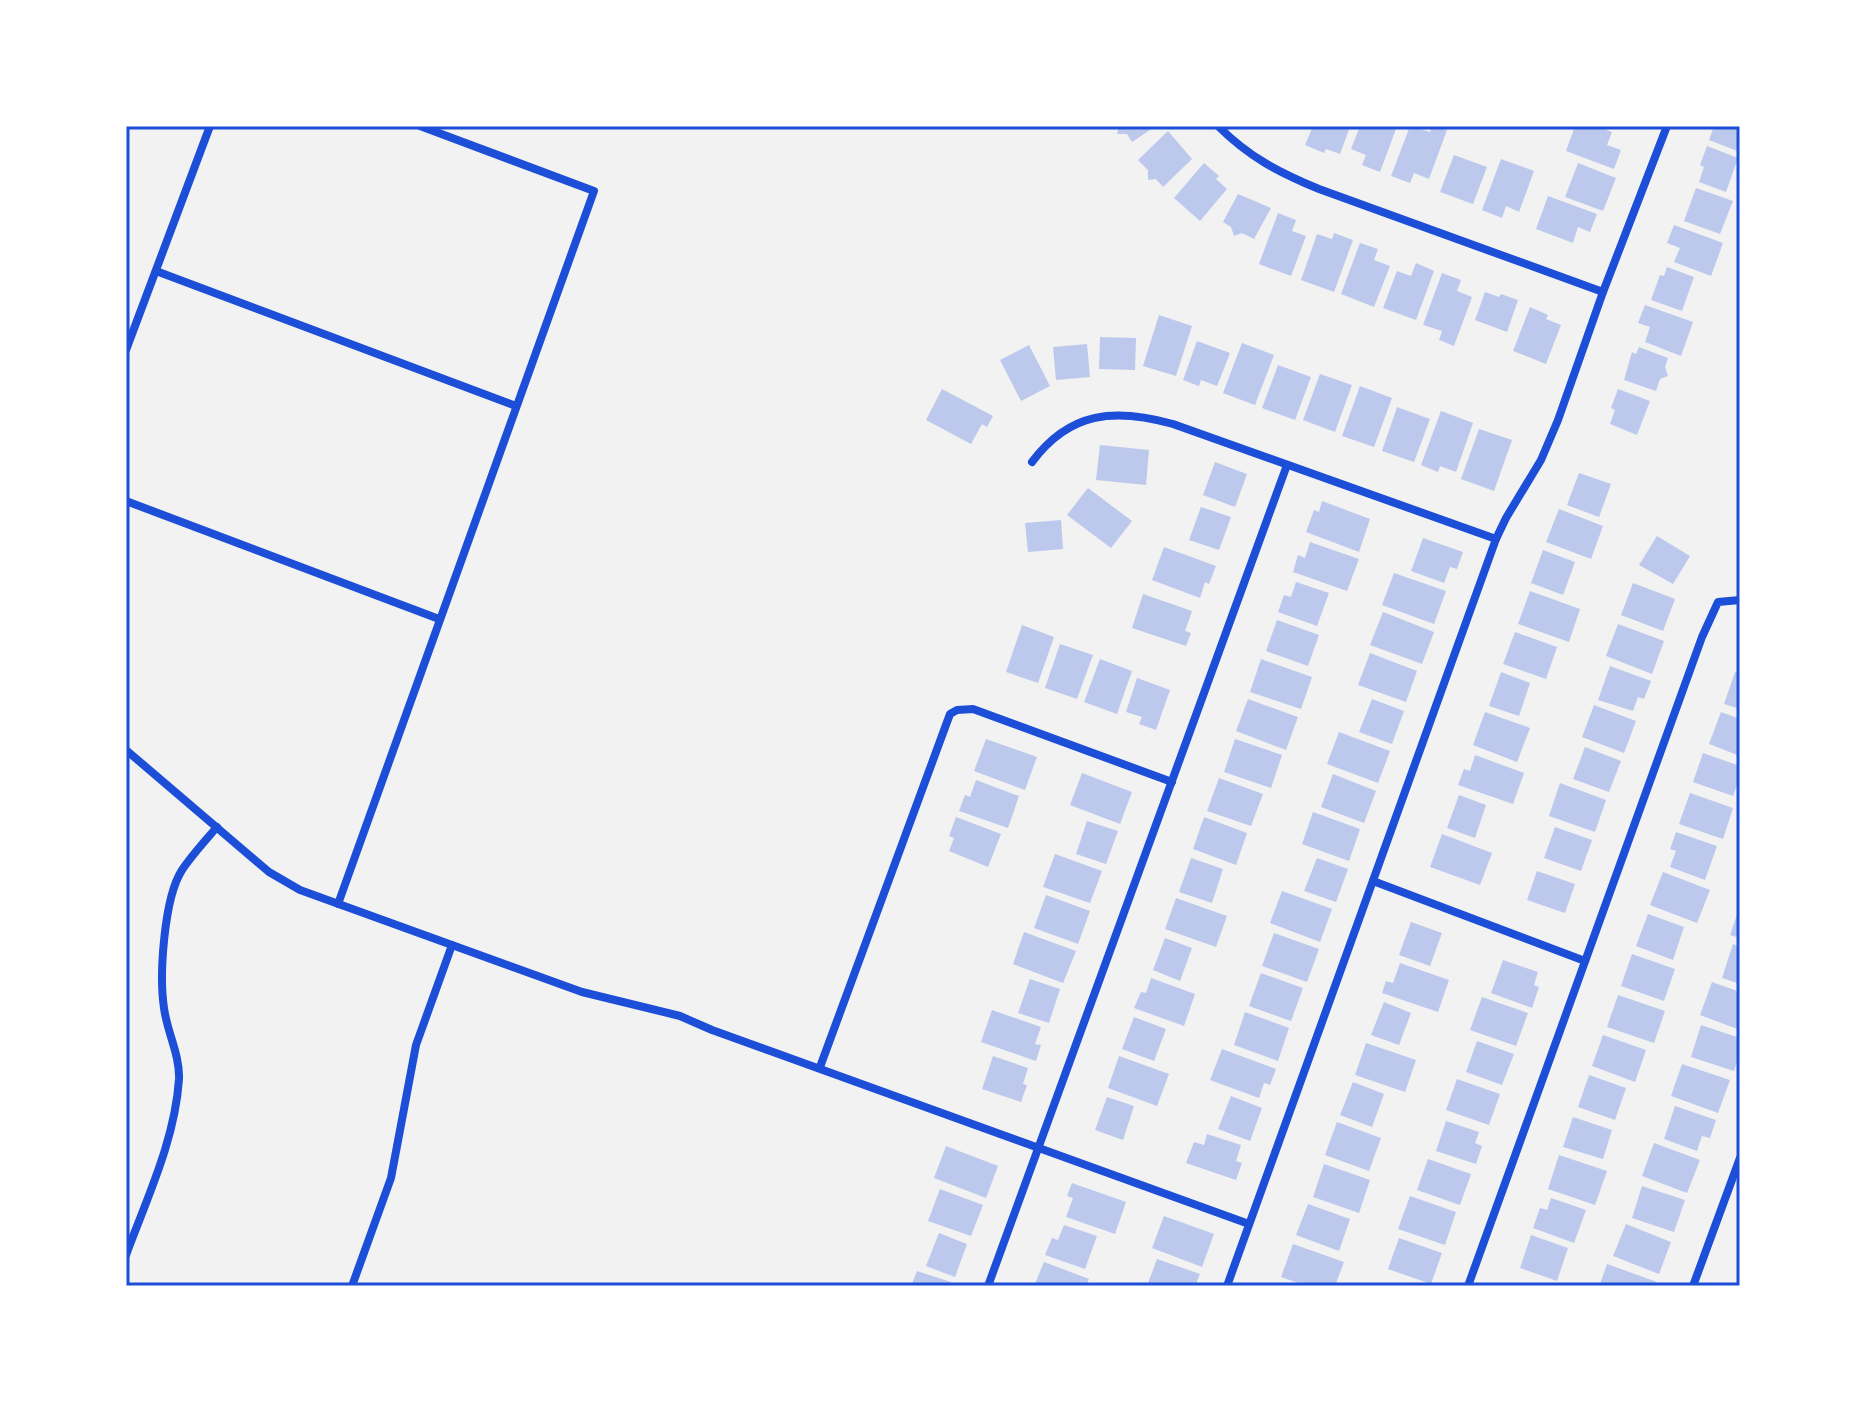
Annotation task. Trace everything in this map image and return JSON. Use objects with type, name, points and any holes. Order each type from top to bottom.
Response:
[{"type":"street","points":[[126,350],[210,126]]},
{"type":"street","points":[[338,904],[594,191],[420,126]]},
{"type":"street","points":[[1218,126],[1239,146],[1285,175],[1603,292]]},
{"type":"street","points":[[1227,1286],[1496,539],[1547,447],[1667,126]]},
{"type":"street","points":[[156,271],[516,406]]},
{"type":"street","points":[[1032,462],[1054,437],[1079,423],[1098,416],[1137,415],[1173,424],[1496,539]]},
{"type":"street","points":[[988,1286],[1287,465]]},
{"type":"street","points":[[126,501],[439,619]]},
{"type":"street","points":[[1468,1286],[1702,637],[1718,602],[1740,600]]},
{"type":"street","points":[[820,1067],[946,722],[957,710],[973,709],[1172,782]]},
{"type":"street","points":[[126,750],[285,883],[594,996],[680,1016],[1249,1224]]},
{"type":"street","points":[[126,1255],[166,1146],[178,1091],[177,1060],[165,1016],[162,985],[170,900],[182,870],[217,827]]},
{"type":"street","points":[[1373,881],[1585,961]]},
{"type":"street","points":[[352,1286],[391,1178],[416,1045],[452,945]]},
{"type":"street","points":[[1693,1286],[1740,1158]]},
{"type":"building","points":[[1119,126],[1156,126],[1132,142],[1127,134],[1117,134]]},
{"type":"building","points":[[1313,126],[1350,127],[1340,154],[1326,149],[1324,153],[1305,145]]},
{"type":"building","points":[[1360,126],[1397,126],[1380,172],[1362,165],[1366,155],[1351,149]]},
{"type":"building","points":[[1410,126],[1430,132],[1432,126],[1447,130],[1429,179],[1414,173],[1410,183],[1391,176]]},
{"type":"building","points":[[1575,126],[1598,126],[1612,132],[1607,145],[1621,150],[1614,169],[1566,151]]},
{"type":"building","points":[[1714,126],[1740,126],[1740,152],[1709,140]]},
{"type":"building","points":[[1168,131],[1192,159],[1163,187],[1156,179],[1148,180],[1148,170],[1138,160]]},
{"type":"building","points":[[1707,146],[1738,158],[1726,192],[1699,182],[1704,167],[1700,165]]},
{"type":"building","points":[[1454,155],[1487,167],[1473,204],[1440,192]]},
{"type":"building","points":[[1501,159],[1534,171],[1519,212],[1506,206],[1502,218],[1482,210]]},
{"type":"building","points":[[1204,163],[1219,176],[1216,179],[1227,189],[1200,221],[1174,198]]},
{"type":"building","points":[[1578,163],[1616,178],[1603,211],[1565,197]]},
{"type":"building","points":[[1696,188],[1733,201],[1720,234],[1684,221]]},
{"type":"building","points":[[1238,194],[1271,208],[1254,239],[1242,233],[1234,236],[1231,227],[1223,222]]},
{"type":"building","points":[[1548,196],[1597,214],[1590,232],[1578,227],[1573,243],[1536,229]]},
{"type":"building","points":[[1278,213],[1296,220],[1292,231],[1306,236],[1291,276],[1259,264]]},
{"type":"building","points":[[1674,225],[1723,243],[1711,276],[1674,262],[1680,248],[1667,243]]},
{"type":"building","points":[[1334,233],[1353,240],[1334,292],[1301,280],[1317,234],[1332,239]]},
{"type":"building","points":[[1360,243],[1378,249],[1374,260],[1390,266],[1374,307],[1341,294]]},
{"type":"building","points":[[1416,263],[1434,271],[1416,320],[1383,308],[1397,271],[1411,276]]},
{"type":"building","points":[[1667,267],[1694,277],[1682,311],[1651,300],[1660,275],[1664,276]]},
{"type":"building","points":[[1442,273],[1461,280],[1457,291],[1472,297],[1454,346],[1439,340],[1442,331],[1423,325]]},
{"type":"building","points":[[1485,292],[1518,300],[1507,332],[1475,320]]},
{"type":"building","points":[[1645,305],[1693,322],[1681,356],[1645,342],[1650,327],[1638,323]]},
{"type":"building","points":[[1530,307],[1561,325],[1546,364],[1513,351]]},
{"type":"building","points":[[1159,315],[1192,326],[1176,376],[1143,366]]},
{"type":"building","points":[[1100,337],[1136,338],[1135,370],[1099,369]]},
{"type":"building","points":[[1197,341],[1230,353],[1217,386],[1201,380],[1199,386],[1183,380]]},
{"type":"building","points":[[1242,343],[1274,355],[1255,405],[1223,393]]},
{"type":"building","points":[[1087,344],[1090,377],[1056,380],[1053,347]]},
{"type":"building","points":[[1029,345],[1050,386],[1021,401],[1000,360]]},
{"type":"building","points":[[1639,347],[1668,358],[1665,367],[1668,376],[1660,379],[1656,391],[1624,380],[1632,352],[1636,354]]},
{"type":"building","points":[[1278,365],[1311,377],[1295,420],[1262,408]]},
{"type":"building","points":[[1320,374],[1352,385],[1335,432],[1303,420]]},
{"type":"building","points":[[1360,386],[1392,398],[1374,447],[1342,436]]},
{"type":"building","points":[[942,389],[993,416],[987,427],[982,424],[971,444],[926,420]]},
{"type":"building","points":[[1618,389],[1650,401],[1637,435],[1610,424],[1615,410],[1611,408]]},
{"type":"building","points":[[1397,407],[1430,419],[1414,462],[1382,451]]},
{"type":"building","points":[[1441,411],[1473,423],[1456,472],[1440,466],[1438,472],[1421,465]]},
{"type":"building","points":[[1479,429],[1512,440],[1494,491],[1461,479]]},
{"type":"building","points":[[1100,445],[1149,450],[1146,485],[1096,480]]},
{"type":"building","points":[[1215,462],[1247,474],[1235,507],[1203,495]]},
{"type":"building","points":[[1579,473],[1611,484],[1599,517],[1567,505]]},
{"type":"building","points":[[1088,488],[1132,521],[1111,548],[1067,515]]},
{"type":"building","points":[[1322,501],[1370,519],[1359,552],[1306,532],[1314,510],[1319,512]]},
{"type":"building","points":[[1201,507],[1231,517],[1219,550],[1189,540]]},
{"type":"building","points":[[1559,509],[1603,526],[1591,559],[1546,542]]},
{"type":"building","points":[[1061,520],[1063,549],[1028,552],[1025,523]]},
{"type":"building","points":[[1657,536],[1690,556],[1673,584],[1639,565]]},
{"type":"building","points":[[1423,538],[1463,552],[1457,569],[1450,567],[1444,583],[1411,571]]},
{"type":"building","points":[[1310,542],[1359,559],[1347,591],[1293,572],[1298,555],[1305,558]]},
{"type":"building","points":[[1164,547],[1216,566],[1209,584],[1205,582],[1200,598],[1152,580]]},
{"type":"building","points":[[1543,550],[1575,562],[1563,595],[1531,583]]},
{"type":"building","points":[[1394,573],[1446,591],[1434,624],[1382,605]]},
{"type":"building","points":[[1296,582],[1329,593],[1317,626],[1278,612],[1284,595],[1291,597]]},
{"type":"building","points":[[1633,583],[1675,599],[1663,631],[1621,615]]},
{"type":"building","points":[[1530,591],[1580,609],[1569,642],[1518,624]]},
{"type":"building","points":[[1143,594],[1192,611],[1185,631],[1191,633],[1186,646],[1132,628]]},
{"type":"building","points":[[1383,612],[1434,632],[1422,664],[1370,645]]},
{"type":"building","points":[[1277,620],[1319,635],[1308,666],[1266,651]]},
{"type":"building","points":[[1618,624],[1664,641],[1652,674],[1606,656]]},
{"type":"building","points":[[1022,625],[1054,637],[1038,683],[1006,672]]},
{"type":"building","points":[[1515,632],[1557,647],[1546,679],[1503,664]]},
{"type":"building","points":[[1060,644],[1093,655],[1077,699],[1045,688]]},
{"type":"building","points":[[1370,653],[1417,671],[1406,702],[1358,685]]},
{"type":"building","points":[[1100,659],[1132,671],[1117,714],[1084,702]]},
{"type":"building","points":[[1261,659],[1312,677],[1301,709],[1250,692]]},
{"type":"building","points":[[1610,666],[1651,681],[1644,699],[1638,697],[1633,711],[1598,700]]},
{"type":"building","points":[[1501,672],[1530,683],[1519,716],[1489,706]]},
{"type":"building","points":[[1735,672],[1740,673],[1740,709],[1724,704]]},
{"type":"building","points":[[1137,678],[1170,690],[1156,730],[1139,724],[1142,717],[1126,712]]},
{"type":"building","points":[[1248,699],[1298,717],[1286,750],[1236,731]]},
{"type":"building","points":[[1372,699],[1404,711],[1392,744],[1359,732]]},
{"type":"building","points":[[1594,705],[1636,721],[1624,753],[1582,737]]},
{"type":"building","points":[[1485,712],[1530,728],[1517,762],[1473,745]]},
{"type":"building","points":[[1721,712],[1740,719],[1740,756],[1709,744]]},
{"type":"building","points":[[1339,732],[1390,751],[1378,783],[1327,764]]},
{"type":"building","points":[[986,739],[1037,757],[1025,790],[974,771]]},
{"type":"building","points":[[1235,739],[1282,755],[1271,788],[1224,772]]},
{"type":"building","points":[[1585,747],[1621,761],[1609,792],[1573,779]]},
{"type":"building","points":[[1703,753],[1740,766],[1733,796],[1693,782]]},
{"type":"building","points":[[1475,755],[1524,773],[1513,804],[1458,785],[1464,769],[1470,771]]},
{"type":"building","points":[[1082,773],[1132,792],[1120,824],[1070,805]]},
{"type":"building","points":[[1333,774],[1376,791],[1364,823],[1321,807]]},
{"type":"building","points":[[1219,778],[1263,794],[1251,826],[1207,811]]},
{"type":"building","points":[[976,780],[1019,796],[1008,828],[959,811],[965,795],[970,797]]},
{"type":"building","points":[[1560,783],[1606,800],[1595,832],[1549,816]]},
{"type":"building","points":[[1690,793],[1733,808],[1723,839],[1679,824]]},
{"type":"building","points":[[1459,795],[1486,805],[1475,838],[1447,828]]},
{"type":"building","points":[[1313,812],[1360,829],[1349,861],[1302,844]]},
{"type":"building","points":[[956,817],[1001,834],[988,867],[949,851],[954,838],[949,836]]},
{"type":"building","points":[[1204,817],[1247,833],[1236,865],[1193,849]]},
{"type":"building","points":[[1087,821],[1118,831],[1106,864],[1076,854]]},
{"type":"building","points":[[1555,827],[1592,840],[1581,871],[1544,858]]},
{"type":"building","points":[[1676,832],[1717,846],[1705,880],[1670,867],[1676,851],[1670,849]]},
{"type":"building","points":[[1442,834],[1492,853],[1480,885],[1430,867]]},
{"type":"building","points":[[1055,854],[1102,871],[1090,903],[1043,887]]},
{"type":"building","points":[[1191,858],[1223,869],[1212,903],[1179,892]]},
{"type":"building","points":[[1317,858],[1348,869],[1336,902],[1304,891]]},
{"type":"building","points":[[1537,871],[1575,884],[1565,913],[1527,900]]},
{"type":"building","points":[[1663,872],[1710,890],[1697,923],[1650,905]]},
{"type":"building","points":[[1282,891],[1332,909],[1320,942],[1270,923]]},
{"type":"building","points":[[1046,895],[1090,911],[1078,944],[1034,928]]},
{"type":"building","points":[[1176,898],[1227,916],[1216,947],[1165,929]]},
{"type":"building","points":[[1740,906],[1740,938],[1730,935]]},
{"type":"building","points":[[1648,914],[1684,927],[1673,960],[1636,946]]},
{"type":"building","points":[[1411,922],[1442,933],[1430,966],[1399,955]]},
{"type":"building","points":[[1024,932],[1076,951],[1063,983],[1013,964]]},
{"type":"building","points":[[1274,933],[1319,949],[1307,982],[1262,966]]},
{"type":"building","points":[[1165,938],[1192,948],[1180,981],[1153,970]]},
{"type":"building","points":[[1733,944],[1740,947],[1740,984],[1722,978]]},
{"type":"building","points":[[1632,954],[1675,969],[1664,1001],[1621,986]]},
{"type":"building","points":[[1503,960],[1538,972],[1534,985],[1539,987],[1532,1008],[1491,993]]},
{"type":"building","points":[[1400,963],[1449,980],[1438,1012],[1382,993],[1386,981],[1393,983]]},
{"type":"building","points":[[1261,973],[1303,988],[1291,1021],[1249,1006]]},
{"type":"building","points":[[1151,978],[1195,994],[1184,1026],[1134,1008],[1141,992],[1146,993]]},
{"type":"building","points":[[1030,979],[1060,989],[1049,1023],[1018,1013]]},
{"type":"building","points":[[1712,982],[1740,992],[1740,1030],[1700,1015]]},
{"type":"building","points":[[1618,995],[1665,1011],[1654,1043],[1607,1027]]},
{"type":"building","points":[[1482,997],[1528,1013],[1516,1046],[1470,1030]]},
{"type":"building","points":[[1384,1002],[1411,1013],[1399,1045],[1371,1035]]},
{"type":"building","points":[[992,1010],[1041,1027],[1035,1044],[1041,1045],[1036,1061],[981,1042]]},
{"type":"building","points":[[1245,1012],[1289,1028],[1278,1061],[1234,1045]]},
{"type":"building","points":[[1134,1017],[1166,1029],[1154,1061],[1122,1049]]},
{"type":"building","points":[[1701,1025],[1740,1038],[1740,1052],[1734,1071],[1691,1057]]},
{"type":"building","points":[[1603,1035],[1646,1050],[1635,1082],[1592,1066]]},
{"type":"building","points":[[1477,1041],[1514,1054],[1502,1085],[1466,1072]]},
{"type":"building","points":[[1366,1043],[1416,1060],[1405,1092],[1355,1075]]},
{"type":"building","points":[[1222,1049],[1276,1069],[1270,1085],[1264,1083],[1259,1098],[1210,1080]]},
{"type":"building","points":[[993,1056],[1028,1068],[1023,1084],[1027,1085],[1021,1102],[982,1089]]},
{"type":"building","points":[[1119,1056],[1169,1074],[1157,1106],[1108,1088]]},
{"type":"building","points":[[1682,1064],[1730,1080],[1718,1113],[1671,1096]]},
{"type":"building","points":[[1589,1075],[1626,1088],[1615,1120],[1578,1107]]},
{"type":"building","points":[[1457,1079],[1500,1094],[1489,1125],[1446,1110]]},
{"type":"building","points":[[1353,1082],[1384,1094],[1372,1127],[1340,1115]]},
{"type":"building","points":[[1231,1096],[1262,1108],[1250,1141],[1218,1129]]},
{"type":"building","points":[[1107,1097],[1134,1106],[1123,1140],[1095,1130]]},
{"type":"building","points":[[1675,1106],[1716,1120],[1710,1138],[1702,1136],[1697,1151],[1664,1139]]},
{"type":"building","points":[[1573,1117],[1612,1130],[1603,1159],[1563,1147]]},
{"type":"building","points":[[1446,1121],[1479,1132],[1475,1143],[1482,1146],[1476,1164],[1436,1151]]},
{"type":"building","points":[[1337,1122],[1381,1138],[1369,1171],[1325,1155]]},
{"type":"building","points":[[1207,1134],[1241,1145],[1236,1161],[1242,1163],[1236,1180],[1186,1163],[1194,1142],[1204,1145]]},
{"type":"building","points":[[1654,1143],[1700,1160],[1687,1193],[1642,1176]]},
{"type":"building","points":[[946,1146],[998,1166],[986,1198],[934,1178]]},
{"type":"building","points":[[1559,1155],[1607,1171],[1595,1205],[1548,1189]]},
{"type":"building","points":[[1428,1159],[1471,1174],[1460,1205],[1417,1190]]},
{"type":"building","points":[[1324,1164],[1370,1180],[1359,1213],[1313,1197]]},
{"type":"building","points":[[1072,1183],[1126,1202],[1115,1234],[1066,1217],[1073,1198],[1067,1196]]},
{"type":"building","points":[[1642,1186],[1685,1200],[1674,1232],[1632,1218]]},
{"type":"building","points":[[940,1189],[983,1205],[971,1236],[928,1221]]},
{"type":"building","points":[[1410,1196],[1456,1212],[1445,1245],[1398,1229]]},
{"type":"building","points":[[1551,1198],[1586,1210],[1574,1243],[1533,1228],[1540,1208],[1547,1210]]},
{"type":"building","points":[[1308,1204],[1350,1219],[1339,1251],[1296,1235]]},
{"type":"building","points":[[1164,1216],[1214,1234],[1202,1267],[1152,1248]]},
{"type":"building","points":[[1626,1224],[1671,1242],[1659,1274],[1613,1256]]},
{"type":"building","points":[[1064,1225],[1097,1236],[1085,1269],[1045,1255],[1052,1238],[1058,1240]]},
{"type":"building","points":[[939,1233],[967,1244],[955,1277],[926,1266]]},
{"type":"building","points":[[1531,1235],[1568,1248],[1557,1281],[1520,1268]]},
{"type":"building","points":[[1399,1238],[1442,1253],[1431,1284],[1388,1269]]},
{"type":"building","points":[[1293,1244],[1344,1262],[1335,1286],[1307,1286],[1281,1277]]},
{"type":"building","points":[[1157,1259],[1200,1274],[1195,1286],[1147,1286]]},
{"type":"building","points":[[1044,1262],[1089,1279],[1086,1286],[1034,1286]]},
{"type":"building","points":[[1607,1264],[1657,1282],[1655,1286],[1600,1284]]},
{"type":"building","points":[[917,1271],[951,1282],[949,1286],[911,1286]]}]
